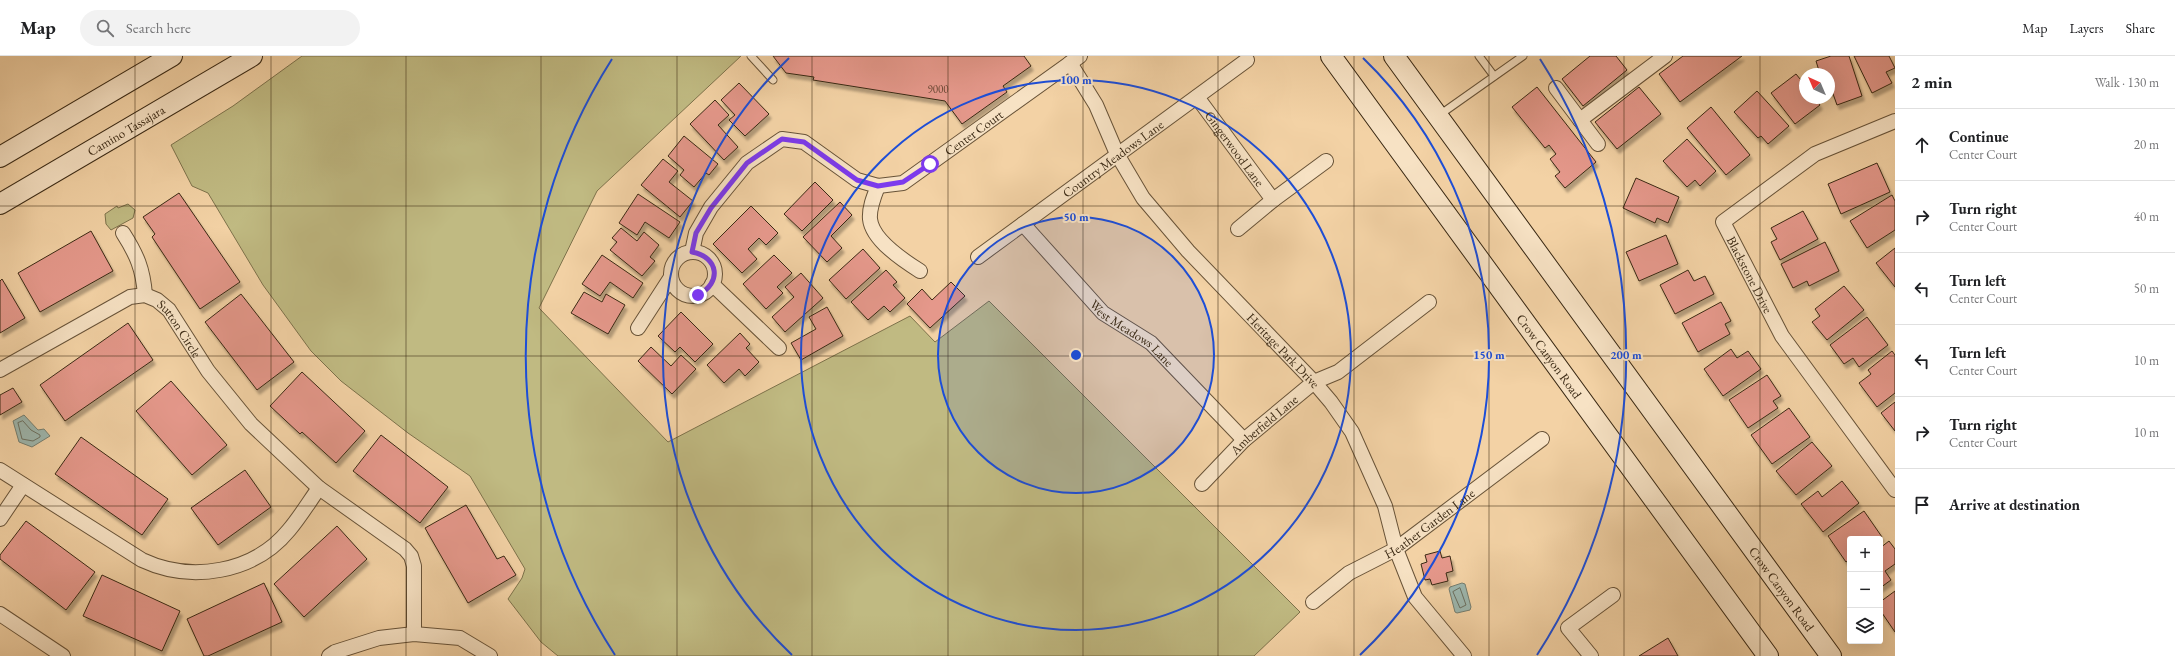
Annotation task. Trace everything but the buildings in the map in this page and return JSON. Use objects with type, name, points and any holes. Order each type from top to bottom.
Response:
[{"type":"main road","points":[[0,157],[172,56]]},
{"type":"main road","name":"Camino Tassajara","points":[[0,204],[252,56]]},
{"type":"main road","name":"Crow Canyon Road","points":[[1331,56],[1768,656]]},
{"type":"main road","name":"Crow Canyon Road","points":[[1394,56],[1831,656]]},
{"type":"street","points":[[1580,120],[1665,56]]},
{"type":"street","name":"Heritage Park Drive","points":[[1071,58],[1096,105],[1117,154],[1143,198],[1178,239],[1314,382],[1331,402],[1352,432],[1385,506],[1396,550],[1414,597],[1464,656]]},
{"type":"street","name":"Center Court","points":[[692,252],[696,233],[711,208],[747,163],[782,139],[804,142],[857,180],[878,186],[903,182],[1071,58]]},
{"type":"street","name":"Country Meadows Lane","points":[[978,257],[1117,154],[1248,60]]},
{"type":"street","points":[[1556,88],[1598,144]]},
{"type":"street","name":"Gingerwood Lane","points":[[1197,97],[1273,200]]},
{"type":"street","name":"Blackstone Drive","points":[[1895,121],[1815,154],[1723,222],[1782,336],[1895,490]]},
{"type":"street","points":[[1238,229],[1273,200],[1326,161]]},
{"type":"street","points":[[878,186],[871,205],[870,220],[876,234],[896,256],[920,271]]},
{"type":"street","name":"West Meadows Lane","points":[[1023,224],[1103,313],[1151,343],[1244,440]]},
{"type":"street","points":[[123,233],[137,254],[143,276],[145,295]]},
{"type":"street","points":[[692,252],[701,254],[709,259],[714,271],[712,284],[706,291],[698,295],[689,296],[681,292],[674,286],[671,277],[672,268],[676,260],[683,254],[692,252]]},
{"type":"street","points":[[638,328],[671,277]]},
{"type":"street","points":[[712,284],[779,348]]},
{"type":"street","name":"Sutton Circle","points":[[0,370],[130,297],[145,295],[157,300],[169,310],[208,371],[251,424],[319,488],[405,549],[414,566],[414,634]]},
{"type":"street","name":"Amberfield Lane","points":[[1202,484],[1244,440],[1314,382],[1338,372],[1429,302]]},
{"type":"street","name":"Heather Garden Lane","points":[[1313,602],[1349,573],[1396,550],[1542,440]]},
{"type":"street","points":[[0,470],[142,560],[167,569],[203,573],[217,571],[250,560],[271,547],[289,531],[319,488]]},
{"type":"street","points":[[0,518],[23,485]]},
{"type":"street","points":[[1591,656],[1568,628],[1613,595]]},
{"type":"street","points":[[0,614],[63,656]]},
{"type":"street","points":[[329,656],[335,652],[379,638],[414,634],[460,638],[490,656]]},
{"type":"lane","points":[[752,56],[773,80]]},
{"type":"lane","points":[[1480,56],[1494,76]]},
{"type":"lane","points":[[1438,116],[1523,56]]},
{"type":"shaded area","points":[[302,56],[741,56],[597,191],[539,308],[668,442],[910,316],[935,342],[989,301],[1300,612],[1254,656],[558,656],[541,642],[508,599],[522,578],[525,569],[470,476],[408,433],[341,381],[311,351],[263,285],[208,193],[192,186],[171,145],[233,106]]},
{"type":"shaded area","points":[[128,204],[135,210],[133,218],[111,230],[106,224],[105,214],[117,206],[118,208]]},
{"type":"water","points":[[24,415],[38,430],[44,429],[50,436],[32,447],[19,442],[13,421]]},
{"type":"water","points":[[1462,583],[1465,584],[1471,607],[1470,610],[1457,613],[1455,612],[1449,589],[1450,587]]},
{"type":"route","points":[[698,295],[706,291],[712,284],[715,275],[713,266],[709,259],[701,254],[692,252],[696,233],[711,208],[747,163],[782,139],[804,142],[857,180],[878,186],[903,182],[930,164]]}]
